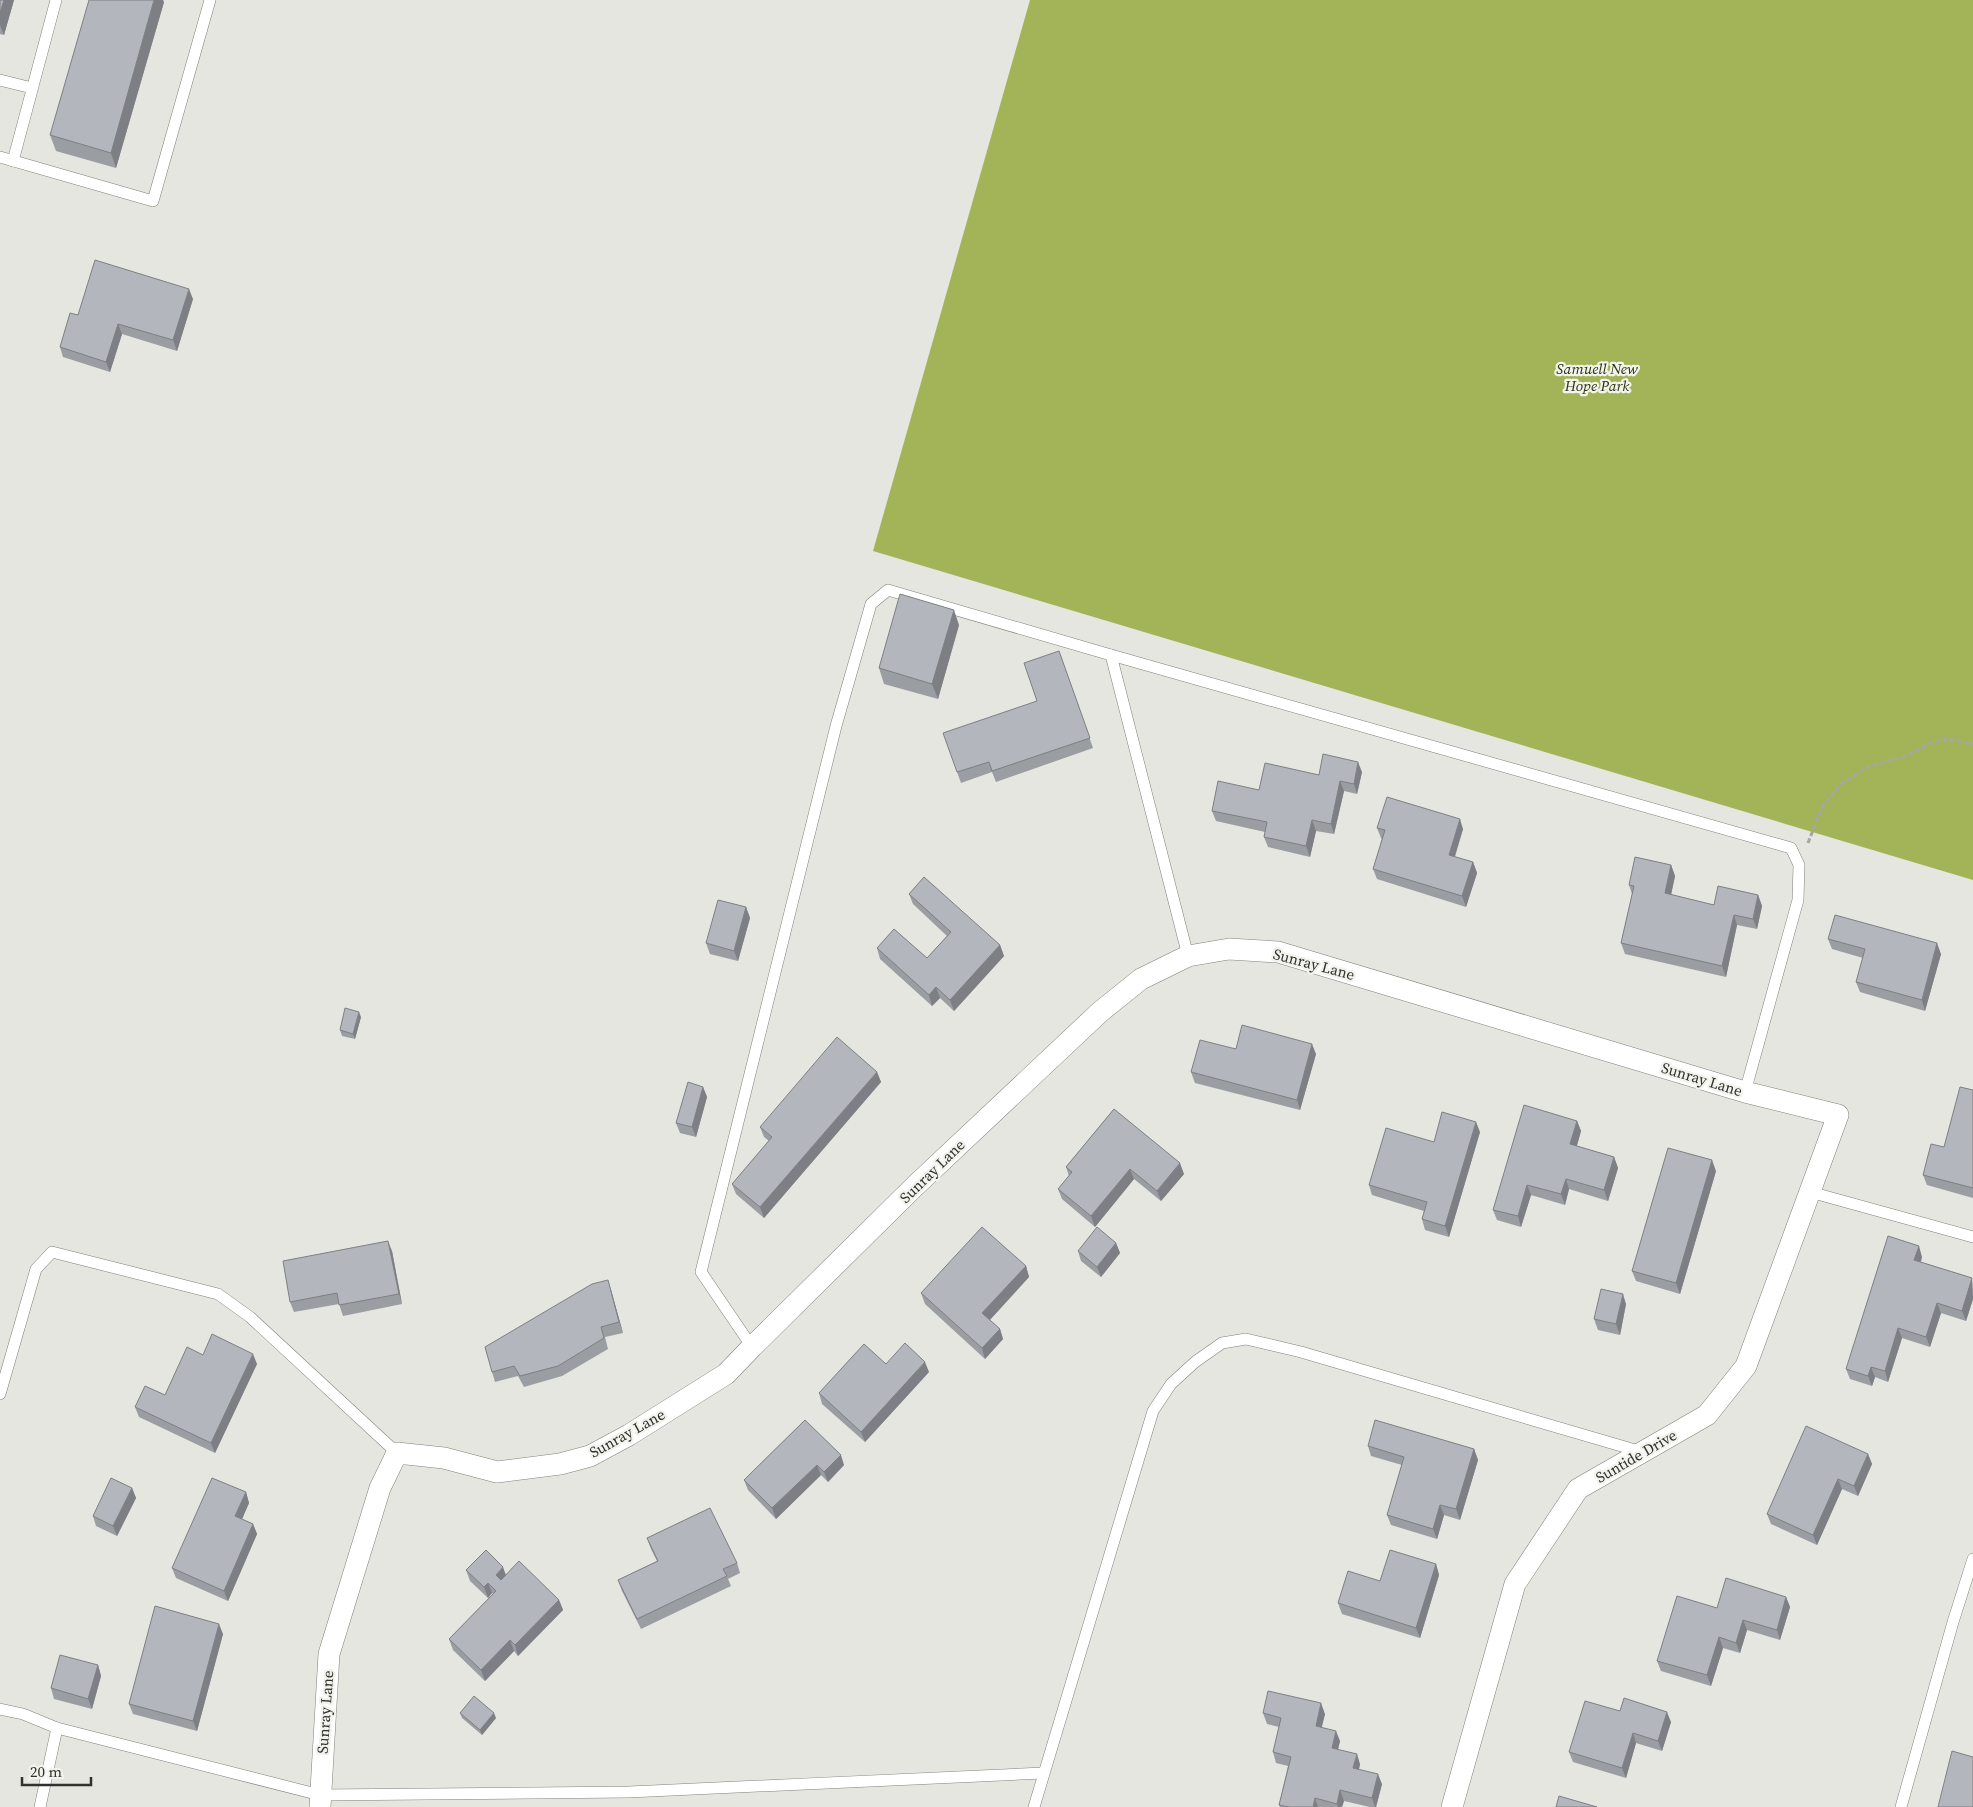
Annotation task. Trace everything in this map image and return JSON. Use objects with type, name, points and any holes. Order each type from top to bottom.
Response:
[{"type":"street","name":"Sunray Lane","points":[[320,1801],[329,1654],[380,1488],[397,1453],[444,1458],[498,1472],[560,1464],[590,1456],[628,1435],[726,1374],[915,1186],[1100,1012],[1141,979],[1188,956],[1228,949],[1278,952],[1745,1092],[1838,1115]]},
{"type":"street","name":"Suntide Drive","points":[[1452,1807],[1515,1584],[1578,1489],[1707,1415],[1746,1366],[1838,1115]]},
{"type":"lane","points":[[13,161],[56,0]]},
{"type":"lane","points":[[0,157],[153,201],[210,0]]},
{"type":"lane","points":[[0,80],[32,88]]},
{"type":"lane","points":[[752,1347],[702,1272],[836,726],[871,604],[888,590],[1791,848],[1799,865],[1798,900],[1745,1092]]},
{"type":"lane","points":[[1111,655],[1188,956]]},
{"type":"lane","points":[[1810,1192],[1973,1237]]},
{"type":"lane","points":[[0,1394],[36,1268],[52,1252],[218,1294],[250,1317],[397,1453]]},
{"type":"lane","points":[[1034,1807],[1153,1411],[1171,1384],[1195,1362],[1222,1343],[1246,1339],[1301,1352],[1642,1452]]},
{"type":"lane","points":[[1900,1807],[1973,1559]]},
{"type":"lane","points":[[0,1709],[23,1714],[57,1728],[320,1801],[629,1792],[1044,1773]]},
{"type":"lane","points":[[40,1807],[57,1728]]},
{"type":"path","points":[[1799,865],[1822,807],[1840,784],[1868,767],[1911,754],[1930,743],[1947,739],[1973,744]]},
{"type":"green space","name":"Samuell New Hope Park","points":[[1030,0],[1973,0],[1973,880],[873,551]]},
{"type":"building","points":[[0,0],[4,0],[0,13]]},
{"type":"building","points":[[89,0],[154,0],[111,153],[50,135]]},
{"type":"building","points":[[95,260],[189,289],[173,340],[118,324],[106,362],[60,347],[70,313],[78,315]]},
{"type":"building","points":[[900,594],[954,610],[932,684],[879,668]]},
{"type":"building","points":[[1059,651],[1090,738],[992,771],[989,762],[957,772],[943,733],[1037,701],[1024,663]]},
{"type":"building","points":[[1323,754],[1358,762],[1354,784],[1340,781],[1331,824],[1312,820],[1306,846],[1264,837],[1267,822],[1212,811],[1218,781],[1259,790],[1265,763],[1319,775]]},
{"type":"building","points":[[1387,797],[1460,819],[1449,855],[1473,862],[1462,896],[1373,869],[1385,830],[1377,828]]},
{"type":"building","points":[[1635,857],[1671,865],[1665,893],[1714,905],[1718,886],[1758,895],[1753,919],[1734,915],[1722,966],[1621,943],[1634,886],[1629,885]]},
{"type":"building","points":[[924,877],[1000,945],[950,1000],[936,987],[929,995],[877,948],[894,929],[927,958],[951,932],[909,894]]},
{"type":"building","points":[[718,900],[746,907],[734,951],[706,943]]},
{"type":"building","points":[[1835,915],[1937,943],[1922,1000],[1856,982],[1865,949],[1828,939]]},
{"type":"building","points":[[345,1008],[359,1012],[353,1034],[340,1030]]},
{"type":"building","points":[[1242,1025],[1312,1044],[1297,1100],[1191,1072],[1200,1040],[1236,1049]]},
{"type":"building","points":[[837,1037],[877,1072],[760,1207],[732,1184],[772,1137],[760,1127]]},
{"type":"building","points":[[688,1082],[703,1087],[692,1127],[676,1123]]},
{"type":"building","points":[[1960,1087],[1973,1090],[1973,1188],[1923,1175],[1931,1144],[1944,1147]]},
{"type":"building","points":[[1524,1105],[1577,1121],[1570,1144],[1614,1157],[1604,1190],[1566,1179],[1561,1194],[1527,1185],[1518,1216],[1493,1210]]},
{"type":"building","points":[[1114,1109],[1180,1163],[1157,1191],[1130,1169],[1091,1216],[1058,1189],[1072,1172],[1066,1167]]},
{"type":"building","points":[[1442,1112],[1476,1122],[1445,1226],[1422,1219],[1427,1202],[1369,1185],[1386,1128],[1434,1142]]},
{"type":"building","points":[[1668,1148],[1712,1160],[1676,1283],[1632,1271]]},
{"type":"building","points":[[982,1227],[1026,1266],[982,1313],[1000,1329],[982,1348],[921,1293]]},
{"type":"building","points":[[1097,1227],[1116,1243],[1097,1267],[1078,1251]]},
{"type":"building","points":[[1888,1236],[1919,1246],[1914,1260],[1972,1278],[1962,1311],[1937,1303],[1926,1337],[1898,1328],[1885,1371],[1871,1367],[1868,1376],[1846,1369]]},
{"type":"building","points":[[388,1241],[399,1294],[339,1305],[337,1293],[290,1302],[283,1261]]},
{"type":"building","points":[[608,1280],[619,1322],[601,1327],[604,1338],[558,1366],[520,1376],[514,1366],[492,1372],[485,1347],[592,1284]]},
{"type":"building","points":[[1601,1289],[1623,1294],[1616,1324],[1594,1319]]},
{"type":"building","points":[[212,1334],[253,1354],[211,1443],[135,1407],[145,1386],[165,1395],[187,1347],[203,1355]]},
{"type":"building","points":[[905,1343],[925,1362],[861,1432],[819,1393],[864,1344],[886,1364]]},
{"type":"building","points":[[805,1420],[841,1455],[824,1472],[817,1465],[772,1508],[744,1480]]},
{"type":"building","points":[[1375,1420],[1474,1449],[1456,1509],[1440,1505],[1433,1529],[1387,1515],[1404,1457],[1368,1446]]},
{"type":"building","points":[[1806,1426],[1868,1454],[1854,1486],[1838,1479],[1813,1535],[1767,1514]]},
{"type":"building","points":[[111,1478],[132,1488],[113,1526],[93,1516]]},
{"type":"building","points":[[212,1478],[246,1492],[235,1516],[253,1524],[224,1591],[172,1568]]},
{"type":"building","points":[[710,1508],[737,1563],[723,1569],[727,1576],[637,1619],[618,1580],[658,1561],[647,1538]]},
{"type":"building","points":[[486,1550],[503,1567],[496,1575],[501,1580],[519,1561],[559,1600],[515,1645],[510,1640],[481,1670],[449,1639],[496,1591],[488,1583],[484,1587],[466,1570]]},
{"type":"building","points":[[1390,1550],[1436,1564],[1416,1628],[1338,1603],[1348,1571],[1380,1581]]},
{"type":"building","points":[[1726,1578],[1786,1597],[1777,1630],[1743,1620],[1736,1643],[1719,1637],[1707,1675],[1657,1661],[1677,1596],[1717,1608]]},
{"type":"building","points":[[155,1606],[219,1624],[193,1721],[129,1704]]},
{"type":"building","points":[[60,1655],[98,1665],[88,1699],[51,1688]]},
{"type":"building","points":[[1268,1691],[1321,1703],[1316,1726],[1336,1731],[1332,1748],[1357,1754],[1353,1768],[1378,1774],[1372,1798],[1340,1790],[1337,1804],[1315,1798],[1313,1807],[1279,1805],[1291,1757],[1273,1752],[1281,1718],[1263,1713]]},
{"type":"building","points":[[474,1696],[494,1713],[480,1730],[460,1713]]},
{"type":"building","points":[[1624,1698],[1667,1712],[1658,1741],[1633,1733],[1622,1768],[1569,1752],[1585,1701],[1620,1711]]},
{"type":"building","points":[[1952,1751],[1973,1757],[1973,1807],[1938,1807]]},
{"type":"building","points":[[1559,1796],[1597,1807],[1556,1807]]}]
